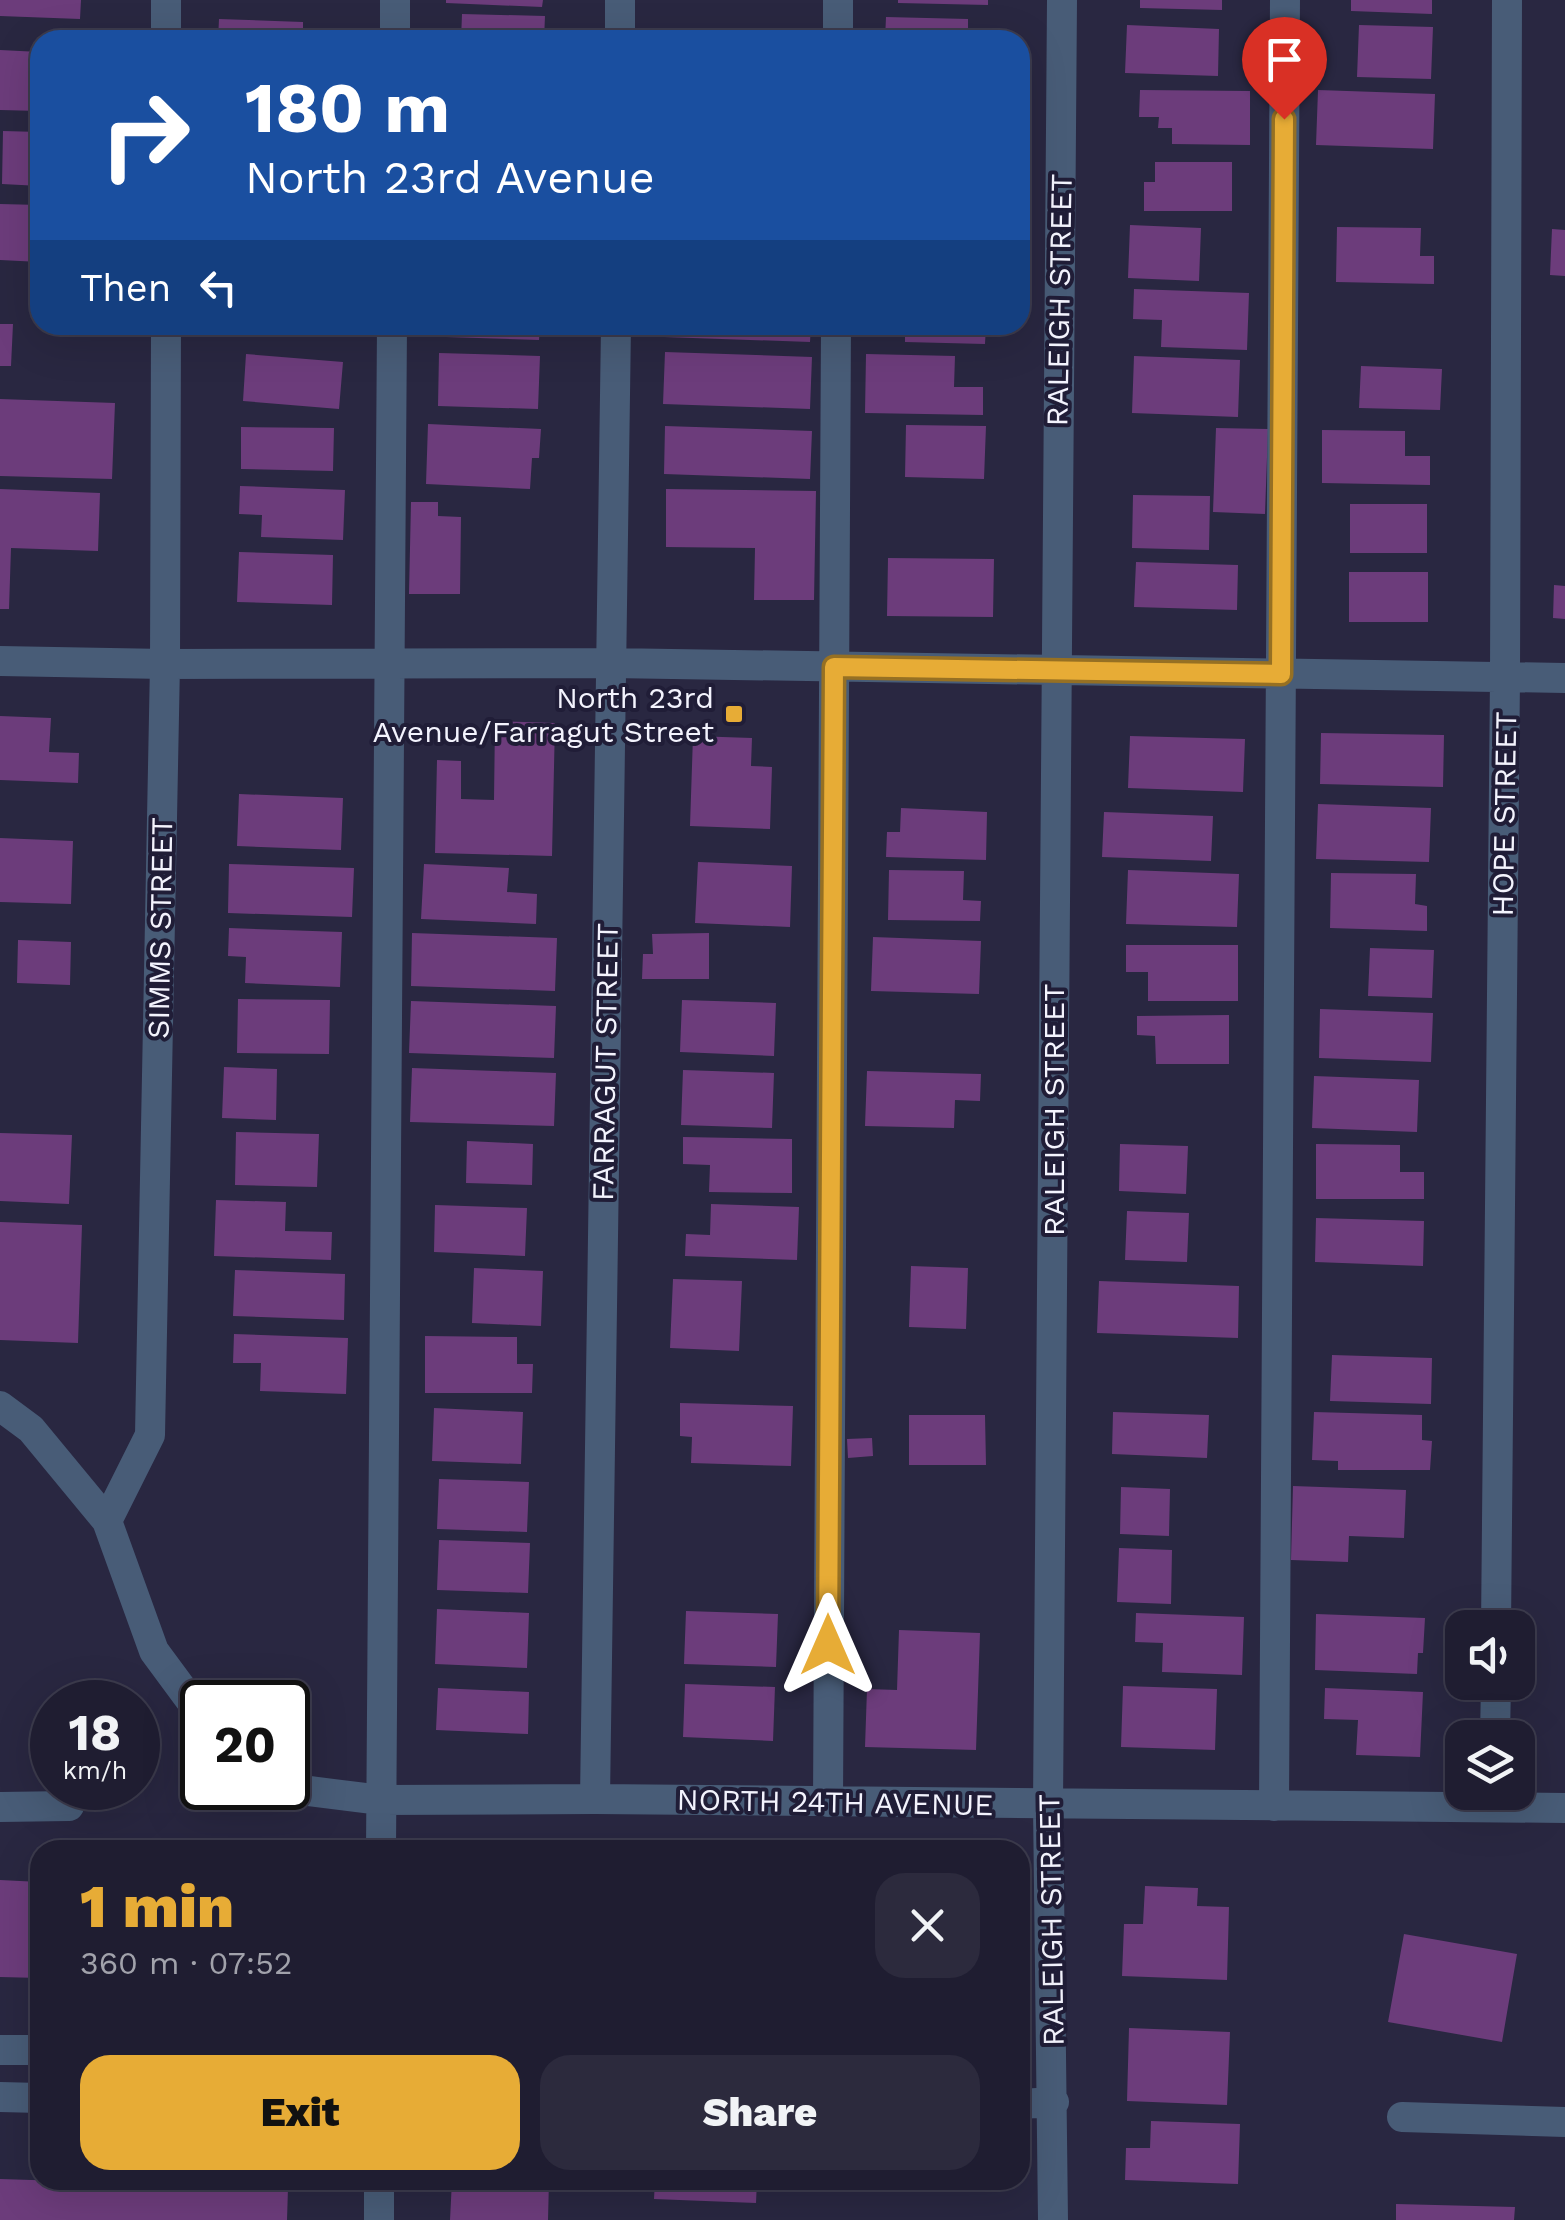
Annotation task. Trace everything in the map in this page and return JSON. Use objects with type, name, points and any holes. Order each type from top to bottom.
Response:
[{"type":"street","points":[[166,0],[166,30]]},
{"type":"street","points":[[395,0],[395,30]]},
{"type":"street","points":[[620,0],[620,30]]},
{"type":"street","points":[[838,0],[838,30]]},
{"type":"street","name":"RALEIGH STREET","points":[[1053,2220],[1048,1804],[1062,0]]},
{"type":"street","points":[[1274,1806],[1285,0]]},
{"type":"street","name":"HOPE STREET","points":[[1496,1610],[1507,0]]},
{"type":"street","name":"SIMMS STREET","points":[[107,1521],[150,1434],[165,664],[166,335]]},
{"type":"street","points":[[380,1840],[392,335]]},
{"type":"street","name":"FARRAGUT STREET","points":[[595,1799],[616,335]]},
{"type":"street","points":[[828,1802],[836,335]]},
{"type":"street","points":[[0,661],[611,663],[1565,678]]},
{"type":"street","points":[[0,1406],[31,1429],[107,1521],[154,1651],[180,1686]]},
{"type":"street","name":"NORTH 24TH AVENUE","points":[[310,1791],[381,1800],[1274,1806],[1445,1801]]},
{"type":"street","name":"NORTH 24TH AVENUE","points":[[1535,1805],[1565,1808]]},
{"type":"street","points":[[0,1807],[30,1807]]},
{"type":"street","points":[[0,2050],[30,2050]]},
{"type":"street","points":[[0,2098],[30,2098]]},
{"type":"street","points":[[1030,2103],[1054,2102]]},
{"type":"street","points":[[1402,2117],[1565,2122]]},
{"type":"street","points":[[378,2220],[379,2190]]},
{"type":"building","points":[[0,0],[81,0],[80,19],[0,16]]},
{"type":"building","points":[[446,0],[543,0],[542,7]]},
{"type":"building","points":[[988,0],[988,5],[898,3]]},
{"type":"building","points":[[1140,0],[1222,0],[1222,10],[1140,8]]},
{"type":"building","points":[[1351,0],[1432,0],[1432,14],[1351,11]]},
{"type":"building","points":[[462,14],[545,16],[544,30],[461,30]]},
{"type":"building","points":[[886,17],[968,19],[968,30],[885,30]]},
{"type":"building","points":[[219,19],[303,22],[303,30],[218,30]]},
{"type":"building","points":[[1127,25],[1219,29],[1218,76],[1125,73]]},
{"type":"building","points":[[1359,25],[1433,27],[1431,79],[1357,77]]},
{"type":"building","points":[[0,50],[30,52],[30,111],[0,110]]},
{"type":"building","points":[[1140,90],[1250,91],[1250,145],[1172,144],[1172,128],[1158,128],[1159,117],[1139,117]]},
{"type":"building","points":[[1318,90],[1435,94],[1433,149],[1316,145]]},
{"type":"building","points":[[3,131],[30,132],[30,185],[2,184]]},
{"type":"building","points":[[1155,162],[1232,162],[1232,211],[1144,211],[1144,182],[1155,182]]},
{"type":"building","points":[[0,204],[30,205],[30,262],[0,260]]},
{"type":"building","points":[[1130,225],[1201,228],[1199,281],[1128,278]]},
{"type":"building","points":[[1337,227],[1421,228],[1420,256],[1434,256],[1434,284],[1336,282]]},
{"type":"building","points":[[1552,229],[1565,230],[1565,276],[1550,275]]},
{"type":"building","points":[[1134,289],[1249,293],[1247,350],[1161,347],[1162,320],[1133,319]]},
{"type":"building","points":[[0,324],[13,324],[11,366],[0,366]]},
{"type":"building","points":[[446,335],[539,335],[539,340]]},
{"type":"building","points":[[664,335],[810,335],[810,342]]},
{"type":"building","points":[[905,335],[985,335],[985,344],[905,342]]},
{"type":"building","points":[[665,352],[812,357],[810,409],[663,404]]},
{"type":"building","points":[[439,353],[540,356],[538,409],[438,406]]},
{"type":"building","points":[[246,354],[343,362],[339,409],[243,401]]},
{"type":"building","points":[[866,354],[955,356],[954,387],[983,387],[983,415],[865,413]]},
{"type":"building","points":[[1134,356],[1240,360],[1238,417],[1132,413]]},
{"type":"building","points":[[1361,366],[1442,369],[1440,410],[1359,408]]},
{"type":"building","points":[[0,399],[115,403],[112,479],[0,476]]},
{"type":"building","points":[[428,424],[541,429],[539,458],[532,458],[530,489],[426,484]]},
{"type":"building","points":[[906,425],[986,426],[984,479],[905,477]]},
{"type":"building","points":[[665,426],[812,431],[810,479],[664,474]]},
{"type":"building","points":[[241,427],[334,428],[333,471],[241,469]]},
{"type":"building","points":[[1216,428],[1268,429],[1265,514],[1213,512]]},
{"type":"building","points":[[1322,430],[1405,431],[1405,456],[1430,456],[1430,485],[1322,483]]},
{"type":"building","points":[[240,486],[345,490],[343,540],[261,537],[262,515],[239,514]]},
{"type":"building","points":[[0,489],[100,493],[98,551],[11,548],[9,609],[0,609]]},
{"type":"building","points":[[666,489],[816,491],[814,600],[754,600],[755,548],[666,547]]},
{"type":"building","points":[[1133,495],[1210,496],[1209,550],[1132,548]]},
{"type":"building","points":[[411,502],[438,502],[438,516],[461,517],[460,594],[409,594]]},
{"type":"building","points":[[1350,504],[1427,504],[1427,553],[1350,553]]},
{"type":"building","points":[[239,552],[333,555],[332,605],[237,602]]},
{"type":"building","points":[[888,558],[994,559],[993,617],[887,616]]},
{"type":"building","points":[[1136,562],[1238,565],[1237,610],[1134,607]]},
{"type":"building","points":[[1349,572],[1428,572],[1428,622],[1349,622]]},
{"type":"building","points":[[1554,585],[1565,586],[1565,619],[1553,618]]},
{"type":"building","points":[[0,716],[51,718],[49,752],[79,753],[78,783],[0,780]]},
{"type":"building","points":[[495,721],[555,723],[552,856],[435,853],[437,760],[461,761],[461,799],[494,800]]},
{"type":"building","points":[[1321,733],[1444,735],[1443,787],[1320,784]]},
{"type":"building","points":[[693,736],[752,738],[751,766],[772,767],[770,829],[690,826]]},
{"type":"building","points":[[1130,736],[1245,739],[1243,792],[1128,788]]},
{"type":"building","points":[[239,794],[343,798],[341,850],[237,846]]},
{"type":"building","points":[[1318,804],[1431,808],[1429,862],[1316,859]]},
{"type":"building","points":[[901,808],[987,812],[986,860],[886,857],[887,832],[900,832]]},
{"type":"building","points":[[1104,812],[1213,816],[1211,861],[1102,857]]},
{"type":"building","points":[[0,838],[73,841],[71,904],[0,902]]},
{"type":"building","points":[[698,862],[792,866],[790,927],[695,923]]},
{"type":"building","points":[[229,864],[354,868],[352,917],[228,913]]},
{"type":"building","points":[[424,864],[509,868],[507,892],[537,894],[536,924],[421,919]]},
{"type":"building","points":[[889,870],[964,871],[963,900],[981,901],[980,921],[888,920]]},
{"type":"building","points":[[1128,870],[1239,874],[1237,927],[1126,924]]},
{"type":"building","points":[[1331,873],[1416,874],[1415,904],[1427,906],[1427,931],[1330,928]]},
{"type":"building","points":[[229,928],[342,932],[340,987],[245,983],[246,957],[228,956]]},
{"type":"building","points":[[412,933],[557,938],[555,991],[411,986]]},
{"type":"building","points":[[709,933],[709,979],[642,979],[643,954],[653,954],[652,934]]},
{"type":"building","points":[[873,937],[981,941],[979,994],[871,991]]},
{"type":"building","points":[[18,940],[71,942],[70,985],[17,983]]},
{"type":"building","points":[[1126,945],[1238,945],[1238,1001],[1148,1001],[1148,972],[1126,972]]},
{"type":"building","points":[[1370,948],[1434,950],[1432,998],[1368,996]]},
{"type":"building","points":[[238,999],[330,1000],[329,1054],[237,1053]]},
{"type":"building","points":[[682,1000],[776,1003],[774,1056],[680,1052]]},
{"type":"building","points":[[411,1001],[556,1006],[554,1058],[409,1053]]},
{"type":"building","points":[[1320,1009],[1433,1013],[1431,1062],[1319,1058]]},
{"type":"building","points":[[1229,1015],[1229,1064],[1156,1064],[1155,1036],[1137,1035],[1137,1016]]},
{"type":"building","points":[[224,1067],[277,1069],[276,1120],[222,1118]]},
{"type":"building","points":[[412,1068],[556,1073],[554,1126],[410,1122]]},
{"type":"building","points":[[683,1070],[774,1073],[772,1128],[681,1125]]},
{"type":"building","points":[[867,1071],[981,1074],[980,1101],[955,1100],[954,1128],[865,1126]]},
{"type":"building","points":[[1314,1076],[1419,1080],[1417,1132],[1312,1128]]},
{"type":"building","points":[[236,1132],[319,1134],[317,1187],[235,1185]]},
{"type":"building","points":[[0,1133],[72,1135],[69,1204],[0,1201]]},
{"type":"building","points":[[683,1137],[792,1139],[792,1193],[709,1192],[710,1165],[683,1164]]},
{"type":"building","points":[[467,1141],[533,1144],[532,1185],[466,1183]]},
{"type":"building","points":[[1120,1144],[1188,1146],[1186,1194],[1119,1191]]},
{"type":"building","points":[[1316,1144],[1400,1145],[1400,1172],[1424,1172],[1424,1199],[1316,1199]]},
{"type":"building","points":[[216,1200],[286,1202],[285,1231],[332,1232],[331,1260],[214,1256]]},
{"type":"building","points":[[711,1204],[799,1207],[797,1260],[685,1256],[686,1234],[710,1235]]},
{"type":"building","points":[[435,1205],[527,1208],[525,1256],[434,1252]]},
{"type":"building","points":[[1127,1211],[1189,1213],[1187,1262],[1125,1260]]},
{"type":"building","points":[[1316,1218],[1424,1221],[1423,1266],[1315,1262]]},
{"type":"building","points":[[0,1222],[82,1225],[78,1343],[0,1340]]},
{"type":"building","points":[[911,1266],[968,1268],[966,1329],[909,1327]]},
{"type":"building","points":[[474,1268],[543,1271],[541,1326],[472,1323]]},
{"type":"building","points":[[235,1270],[345,1274],[344,1320],[233,1316]]},
{"type":"building","points":[[673,1279],[742,1281],[739,1351],[670,1348]]},
{"type":"building","points":[[1099,1281],[1239,1286],[1238,1338],[1097,1333]]},
{"type":"building","points":[[234,1334],[348,1338],[346,1394],[260,1391],[261,1363],[233,1363]]},
{"type":"building","points":[[425,1336],[517,1337],[517,1364],[533,1364],[532,1393],[425,1393]]},
{"type":"building","points":[[1332,1355],[1432,1358],[1431,1404],[1330,1401]]},
{"type":"building","points":[[680,1403],[793,1406],[791,1466],[691,1463],[692,1437],[680,1436]]},
{"type":"building","points":[[434,1408],[523,1412],[521,1464],[432,1461]]},
{"type":"building","points":[[1113,1412],[1209,1415],[1207,1458],[1112,1454]]},
{"type":"building","points":[[1314,1412],[1422,1415],[1422,1440],[1432,1441],[1430,1470],[1338,1470],[1338,1461],[1312,1460]]},
{"type":"building","points":[[909,1415],[985,1415],[986,1465],[909,1465]]},
{"type":"building","points":[[872,1438],[873,1456],[848,1458],[847,1439]]},
{"type":"building","points":[[439,1479],[529,1482],[527,1532],[437,1529]]},
{"type":"building","points":[[1293,1486],[1406,1490],[1404,1538],[1349,1536],[1348,1562],[1291,1560]]},
{"type":"building","points":[[1121,1487],[1170,1489],[1169,1536],[1120,1534]]},
{"type":"building","points":[[439,1540],[530,1543],[528,1593],[437,1590]]},
{"type":"building","points":[[1119,1548],[1172,1550],[1171,1604],[1117,1602]]},
{"type":"building","points":[[437,1609],[529,1613],[527,1668],[435,1664]]},
{"type":"building","points":[[686,1611],[778,1614],[776,1667],[684,1664]]},
{"type":"building","points":[[1136,1613],[1244,1617],[1242,1675],[1162,1672],[1163,1643],[1135,1642]]},
{"type":"building","points":[[1316,1614],[1425,1618],[1417,1674],[1315,1670]]},
{"type":"building","points":[[899,1630],[980,1633],[976,1750],[865,1747],[867,1689],[897,1690]]},
{"type":"building","points":[[685,1684],[775,1687],[773,1741],[683,1737]]},
{"type":"building","points":[[1123,1686],[1217,1689],[1215,1750],[1121,1747]]},
{"type":"building","points":[[438,1688],[529,1692],[528,1734],[436,1730]]},
{"type":"building","points":[[1325,1688],[1423,1692],[1420,1757],[1356,1755],[1358,1720],[1324,1719]]},
{"type":"building","points":[[0,1880],[30,1882],[30,1978],[0,1977]]},
{"type":"building","points":[[1145,1886],[1198,1888],[1197,1906],[1229,1907],[1227,1980],[1122,1976],[1124,1924],[1143,1924]]},
{"type":"building","points":[[1404,1934],[1517,1954],[1502,2042],[1388,2022]]},
{"type":"building","points":[[1129,2028],[1230,2032],[1227,2105],[1127,2101]]},
{"type":"building","points":[[1151,2121],[1240,2124],[1238,2184],[1125,2180],[1126,2148],[1150,2148]]},
{"type":"building","points":[[0,2179],[30,2180],[30,2190],[288,2190],[287,2220],[0,2220]]},
{"type":"building","points":[[452,2190],[549,2190],[548,2220],[450,2220]]},
{"type":"building","points":[[654,2190],[757,2190],[756,2203],[654,2199]]},
{"type":"building","points":[[1396,2204],[1515,2207],[1514,2220],[1396,2220]]},
{"type":"place","name":"North 23rd Avenue/Farragut Street","points":[[734,714]]},
{"type":"route","points":[[828,1645],[834,667],[1281,674],[1284,119]]}]
